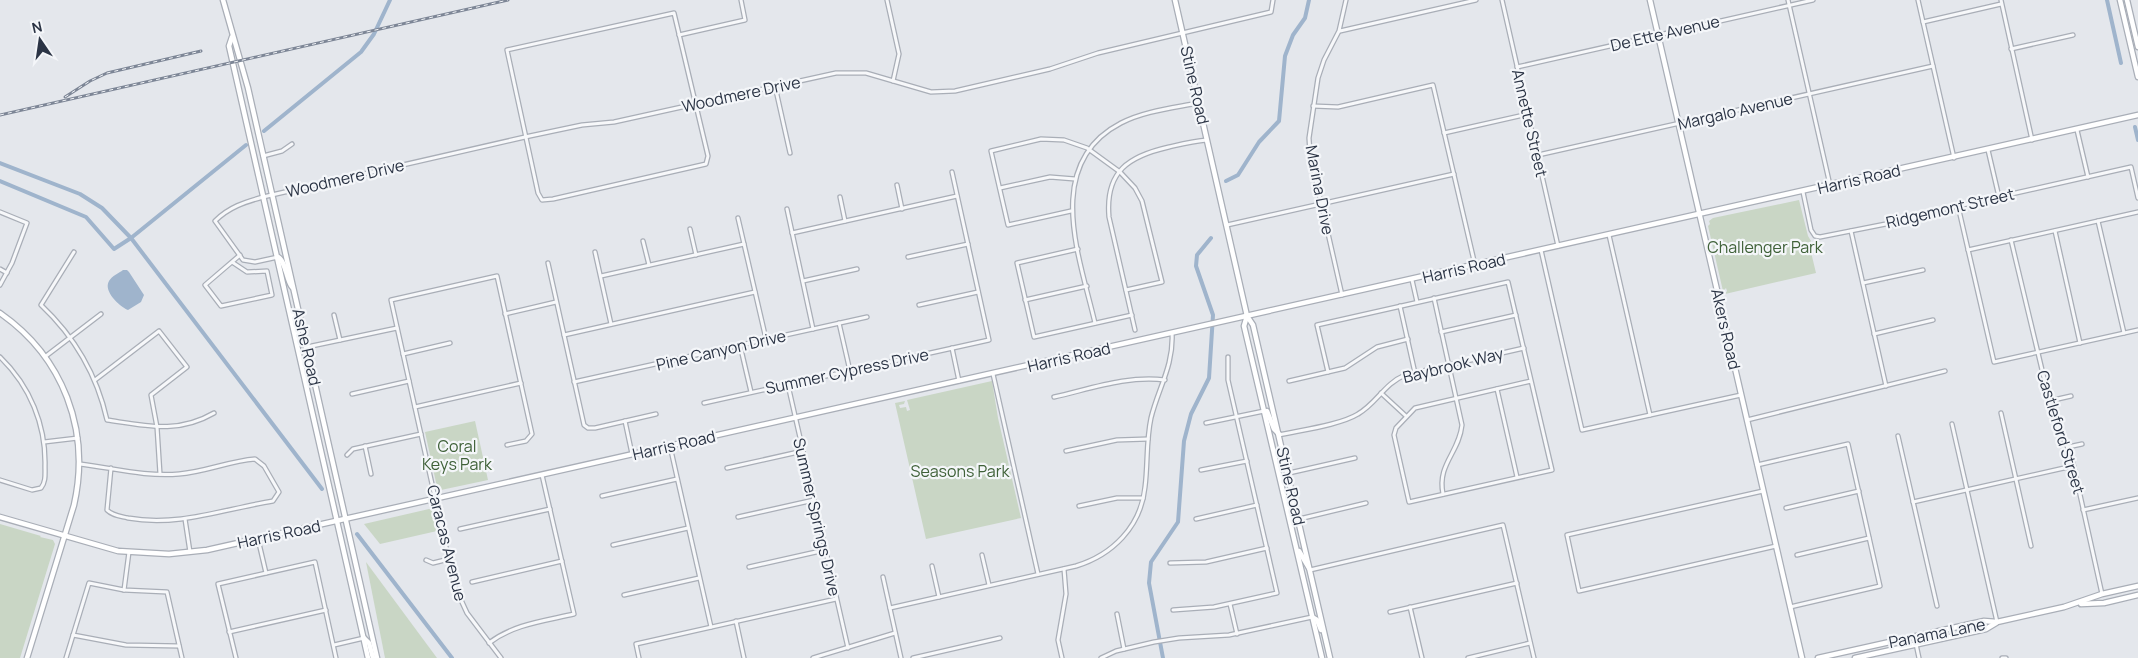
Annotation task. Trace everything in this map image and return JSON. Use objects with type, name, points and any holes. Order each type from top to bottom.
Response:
[{"type":"street","name":"Ashe Road","points":[[223,0],[232,37],[237,45],[258,132],[377,658]]},
{"type":"street","points":[[679,35],[746,20],[740,0]]},
{"type":"street","points":[[887,0],[899,54],[893,81]]},
{"type":"street","name":"Stine Road","points":[[1175,0],[1247,316],[1253,325],[1289,474],[1330,658]]},
{"type":"street","name":"Woodmere Drive","points":[[240,255],[215,221],[225,211],[246,201],[525,137],[582,125],[614,122],[846,72],[866,73],[925,91],[955,91],[1050,69],[1098,54],[1270,12],[1273,0]]},
{"type":"street","name":"Marina Drive","points":[[1342,295],[1309,147],[1313,106],[1320,69],[1339,31],[1346,0]]},
{"type":"street","points":[[1339,31],[1476,0]]},
{"type":"street","name":"Annette Street","points":[[1502,0],[1559,246]]},
{"type":"street","name":"Akers Road","points":[[1650,0],[1802,658]]},
{"type":"street","points":[[1788,0],[1830,185]]},
{"type":"street","name":"De Ette Avenue","points":[[1517,66],[1813,0]]},
{"type":"street","points":[[1918,0],[1954,158]]},
{"type":"street","points":[[2120,0],[2138,77]]},
{"type":"street","points":[[2127,0],[2138,47]]},
{"type":"street","points":[[1923,22],[2001,2],[2032,140]]},
{"type":"street","points":[[674,13],[679,35],[708,156],[706,164],[542,200],[538,193],[507,50],[674,13]]},
{"type":"street","points":[[2012,48],[2073,35]]},
{"type":"street","name":"Ashe Road","points":[[232,37],[229,46],[368,658]]},
{"type":"street","name":"Margalo Avenue","points":[[1538,155],[1933,66]]},
{"type":"street","points":[[775,86],[790,153]]},
{"type":"street","points":[[1313,106],[1338,107],[1433,86],[1475,265]]},
{"type":"street","points":[[1095,323],[1071,211],[1075,179],[1090,150],[1105,133],[1129,119],[1199,102]]},
{"type":"street","points":[[1444,133],[1528,114]]},
{"type":"street","name":"Harris Road","points":[[0,517],[101,547],[129,552],[169,554],[190,552],[258,539],[2138,116]]},
{"type":"street","points":[[2077,130],[2088,177]]},
{"type":"street","points":[[1071,211],[1008,225],[991,151],[1048,138],[1072,142],[1090,150],[1120,172],[1135,188],[1142,201],[1162,282],[1126,290]]},
{"type":"street","points":[[1135,330],[1108,208],[1110,192],[1120,172],[1130,161],[1141,154],[1207,140]]},
{"type":"street","points":[[263,156],[282,150],[292,144]]},
{"type":"street","points":[[1988,150],[1999,197]]},
{"type":"street","name":"Ridgemont Street","points":[[1803,192],[1811,230],[1815,236],[1820,237],[1906,220],[1958,206],[2131,167],[2138,198]]},
{"type":"street","points":[[918,305],[978,292],[952,172]]},
{"type":"street","points":[[1227,225],[1454,174]]},
{"type":"street","points":[[1000,188],[1050,177],[1075,179]]},
{"type":"street","points":[[897,185],[902,208]]},
{"type":"street","points":[[792,233],[957,196]]},
{"type":"street","points":[[840,197],[845,221]]},
{"type":"street","points":[[1958,206],[1994,362],[2138,330]]},
{"type":"street","points":[[787,209],[814,329]]},
{"type":"street","points":[[0,212],[27,222],[7,273],[0,285]]},
{"type":"street","points":[[1968,250],[2138,212]]},
{"type":"street","points":[[738,218],[766,340]]},
{"type":"street","points":[[2098,221],[2124,333]]},
{"type":"street","points":[[690,229],[696,255]]},
{"type":"street","points":[[1851,231],[1886,386]]},
{"type":"street","points":[[2055,231],[2080,343]]},
{"type":"street","points":[[1609,235],[1650,415]]},
{"type":"street","name":"Castleford Street","points":[[2011,240],[2056,427],[2068,447],[2073,466],[2102,594]]},
{"type":"street","points":[[643,242],[648,265]]},
{"type":"street","points":[[601,276],[744,244]]},
{"type":"street","points":[[908,257],[968,244]]},
{"type":"street","points":[[1078,249],[1017,263],[1034,338],[1132,315]]},
{"type":"street","points":[[1541,250],[1582,430],[1741,395]]},
{"type":"street","points":[[74,252],[41,305],[71,337],[95,380],[108,420],[157,427],[186,425],[214,413]]},
{"type":"street","points":[[595,252],[612,324]]},
{"type":"street","points":[[232,262],[247,272],[267,271],[272,295],[221,306],[205,285],[240,255],[243,260],[249,262],[278,257],[281,259],[288,282],[294,291]]},
{"type":"street","points":[[548,263],[584,425],[588,428],[656,414]]},
{"type":"street","points":[[0,269],[7,273]]},
{"type":"street","points":[[803,281],[856,269]]},
{"type":"street","points":[[1863,283],[1923,270]]},
{"type":"street","name":"Caracas Avenue","points":[[501,658],[462,606],[455,587],[391,300],[497,276],[505,314]]},
{"type":"street","points":[[1412,280],[1417,302]]},
{"type":"street","points":[[1328,372],[1317,325],[1508,282],[1552,470],[1409,502],[1394,435],[1396,428],[1406,416],[1415,408],[1531,381]]},
{"type":"street","points":[[1025,300],[1087,286]]},
{"type":"street","points":[[564,335],[755,292]]},
{"type":"street","name":"Summer Cypress Drive","points":[[704,403],[989,340],[978,292]]},
{"type":"street","points":[[1434,298],[1461,418],[1461,432],[1458,442],[1443,470],[1441,482],[1443,494]]},
{"type":"street","points":[[507,445],[526,441],[531,436],[532,430],[505,314],[556,302]]},
{"type":"street","points":[[1400,306],[1415,372]]},
{"type":"street","points":[[289,309],[294,317],[301,343],[307,347],[397,328]]},
{"type":"street","points":[[0,313],[22,330],[46,356],[66,391],[74,414],[78,438],[80,464],[77,493],[27,658]]},
{"type":"street","points":[[46,356],[101,314]]},
{"type":"street","points":[[334,315],[340,340]]},
{"type":"street","points":[[1441,332],[1516,315]]},
{"type":"street","name":"Stine Road","points":[[1247,316],[1244,326],[1322,658]]},
{"type":"street","name":"Pine Canyon Drive","points":[[574,382],[867,317]]},
{"type":"street","points":[[1874,334],[1933,320]]},
{"type":"street","points":[[839,323],[850,371]]},
{"type":"street","points":[[95,380],[159,331],[187,367],[151,395],[157,427],[160,474]]},
{"type":"street","points":[[890,608],[1064,569],[1092,560],[1116,544],[1133,523],[1143,498],[1151,418],[1171,361],[1172,334]]},
{"type":"street","points":[[1289,381],[1351,365],[1377,347],[1408,339]]},
{"type":"street","points":[[403,354],[450,343]]},
{"type":"street","points":[[740,345],[751,392]]},
{"type":"street","points":[[952,348],[959,381]]},
{"type":"street","name":"Baybrook Way","points":[[1279,435],[1352,417],[1363,411],[1398,378],[1415,372],[1524,348]]},
{"type":"street","points":[[0,357],[21,381],[32,400],[39,419],[44,442],[45,481],[41,488],[32,490],[0,480]]},
{"type":"street","points":[[1173,610],[1214,607],[1277,593],[1228,380],[1228,357]]},
{"type":"street","points":[[1747,420],[1945,371]]},
{"type":"street","points":[[993,374],[1038,574]]},
{"type":"street","points":[[1054,397],[1128,380],[1148,378],[1165,380]]},
{"type":"street","points":[[352,394],[409,381]]},
{"type":"street","points":[[415,407],[521,384]]},
{"type":"street","name":"Summer Springs Drive","points":[[788,385],[848,648]]},
{"type":"street","points":[[1497,389],[1517,477]]},
{"type":"street","points":[[1260,393],[1274,429],[1279,435]]},
{"type":"street","points":[[1381,393],[1406,416]]},
{"type":"street","points":[[2049,401],[2071,396]]},
{"type":"street","points":[[1206,423],[1264,411]]},
{"type":"street","points":[[2001,413],[2031,546]]},
{"type":"street","points":[[625,421],[632,455]]},
{"type":"street","points":[[1952,424],[1997,622]]},
{"type":"street","points":[[347,455],[353,449],[421,434]]},
{"type":"street","points":[[1898,436],[1937,606]]},
{"type":"street","points":[[44,442],[78,438]]},
{"type":"street","points":[[1066,452],[1122,439],[1148,439]]},
{"type":"street","points":[[1757,465],[1848,444],[1870,538],[1880,586],[1790,607]]},
{"type":"street","points":[[2068,447],[2082,444]]},
{"type":"street","points":[[365,446],[371,474]]},
{"type":"street","points":[[670,446],[711,627]]},
{"type":"street","points":[[727,468],[802,450]]},
{"type":"street","points":[[1289,474],[1355,458]]},
{"type":"street","points":[[80,464],[111,468],[140,474],[160,474],[190,472],[255,459],[264,466],[279,492],[273,501],[185,519],[169,521],[142,520],[116,516],[107,510],[111,468]]},
{"type":"street","points":[[1200,470],[1247,461]]},
{"type":"street","points":[[1913,502],[2073,466]]},
{"type":"street","points":[[489,643],[502,633],[516,627],[574,614],[542,475]]},
{"type":"street","points":[[602,496],[677,479]]},
{"type":"street","points":[[1763,490],[1567,535],[1580,591],[1776,546]]},
{"type":"street","points":[[1786,508],[1859,491]]},
{"type":"street","points":[[1078,506],[1117,498],[1143,498]]},
{"type":"street","points":[[2083,510],[2138,498]]},
{"type":"street","points":[[738,517],[814,500]]},
{"type":"street","points":[[1299,519],[1366,503]]},
{"type":"street","points":[[1196,519],[1257,505]]},
{"type":"street","points":[[460,529],[550,509]]},
{"type":"street","points":[[185,519],[190,552]]},
{"type":"street","points":[[1295,543],[1304,563],[1310,570],[1503,525],[1534,658]]},
{"type":"street","points":[[613,545],[688,528]]},
{"type":"street","points":[[1797,555],[1870,538]]},
{"type":"street","points":[[258,539],[266,573]]},
{"type":"street","points":[[1170,563],[1206,562],[1267,548]]},
{"type":"street","points":[[749,567],[825,550]]},
{"type":"street","points":[[124,590],[129,552]]},
{"type":"street","points":[[982,555],[989,586]]},
{"type":"street","points":[[426,560],[433,563],[449,559]]},
{"type":"street","points":[[472,582],[562,561]]},
{"type":"street","points":[[236,658],[218,584],[315,562],[336,658]]},
{"type":"street","points":[[932,566],[939,596]]},
{"type":"street","points":[[1062,658],[1058,633],[1066,594],[1064,569]]},
{"type":"street","points":[[883,577],[901,658]]},
{"type":"street","points":[[624,594],[700,578]]},
{"type":"street","points":[[66,658],[89,583],[124,590],[167,592],[182,658]]},
{"type":"street","points":[[1390,612],[1517,583]]},
{"type":"street","points":[[2080,604],[2099,598],[2102,594],[2138,586]]},
{"type":"street","name":"Panama Lane","points":[[1818,658],[1984,621],[1997,622],[2080,604],[2104,603],[2138,595]]},
{"type":"street","points":[[639,658],[636,644],[836,599]]},
{"type":"street","points":[[1230,604],[1237,634]]},
{"type":"street","points":[[1410,607],[1422,658]]},
{"type":"street","points":[[229,632],[326,610]]},
{"type":"street","points":[[1116,614],[1124,649]]},
{"type":"street","points":[[1101,658],[1124,649],[1154,642],[1237,634],[1312,617],[1317,620],[1328,648]]},
{"type":"street","points":[[736,622],[744,658]]},
{"type":"street","name":"Panama Lane","points":[[1855,658],[1986,629],[1997,622]]},
{"type":"street","points":[[1919,658],[1916,644],[1919,640],[1945,630]]},
{"type":"street","points":[[813,658],[895,633]]},
{"type":"street","points":[[73,635],[126,645],[180,646]]},
{"type":"street","points":[[334,645],[364,638],[369,643],[373,658]]},
{"type":"street","points":[[913,658],[1000,638]]},
{"type":"street","points":[[1468,658],[1530,643]]},
{"type":"green space","name":"Challenger Park","points":[[1799,200],[1811,241],[1810,248],[1816,273],[1725,294],[1727,291],[1726,288],[1723,291],[1708,226],[1710,224],[1709,221],[1713,218]]},
{"type":"green space","name":"Seasons Park","points":[[992,381],[998,418],[1021,518],[926,539],[895,403],[905,401],[904,404],[899,405],[900,408],[906,407],[907,411],[910,410],[907,400]]},
{"type":"green space","name":"Coral Keys Park","points":[[475,421],[488,480],[441,490],[437,487],[425,432]]},
{"type":"green space","points":[[429,509],[432,510],[437,531],[380,544],[364,524]]},
{"type":"green space","points":[[0,524],[53,540],[55,544],[20,658],[0,658]]},
{"type":"green space","points":[[366,562],[437,658],[385,658]]},
{"type":"water","points":[[123,270],[129,272],[144,295],[141,302],[128,310],[116,302],[108,289],[110,279]]},
{"type":"waterway","points":[[264,131],[361,52],[374,34],[390,0]]},
{"type":"waterway","points":[[1226,181],[1238,175],[1259,142],[1279,121],[1285,56],[1293,35],[1305,18],[1309,0]]},
{"type":"waterway","points":[[2107,0],[2121,63]]},
{"type":"waterway","points":[[2135,127],[2138,140]]},
{"type":"waterway","points":[[0,181],[86,217],[114,249],[131,238],[246,145]]},
{"type":"waterway","points":[[0,163],[80,194],[102,208],[131,238],[322,489]]},
{"type":"waterway","points":[[1163,658],[1149,583],[1151,562],[1178,522],[1184,441],[1191,414],[1209,378],[1213,315],[1196,266],[1197,255],[1211,238]]},
{"type":"waterway","points":[[357,534],[452,658]]},
{"type":"railway","points":[[0,115],[508,0]]},
{"type":"railway","points":[[65,97],[107,73],[201,51]]}]
